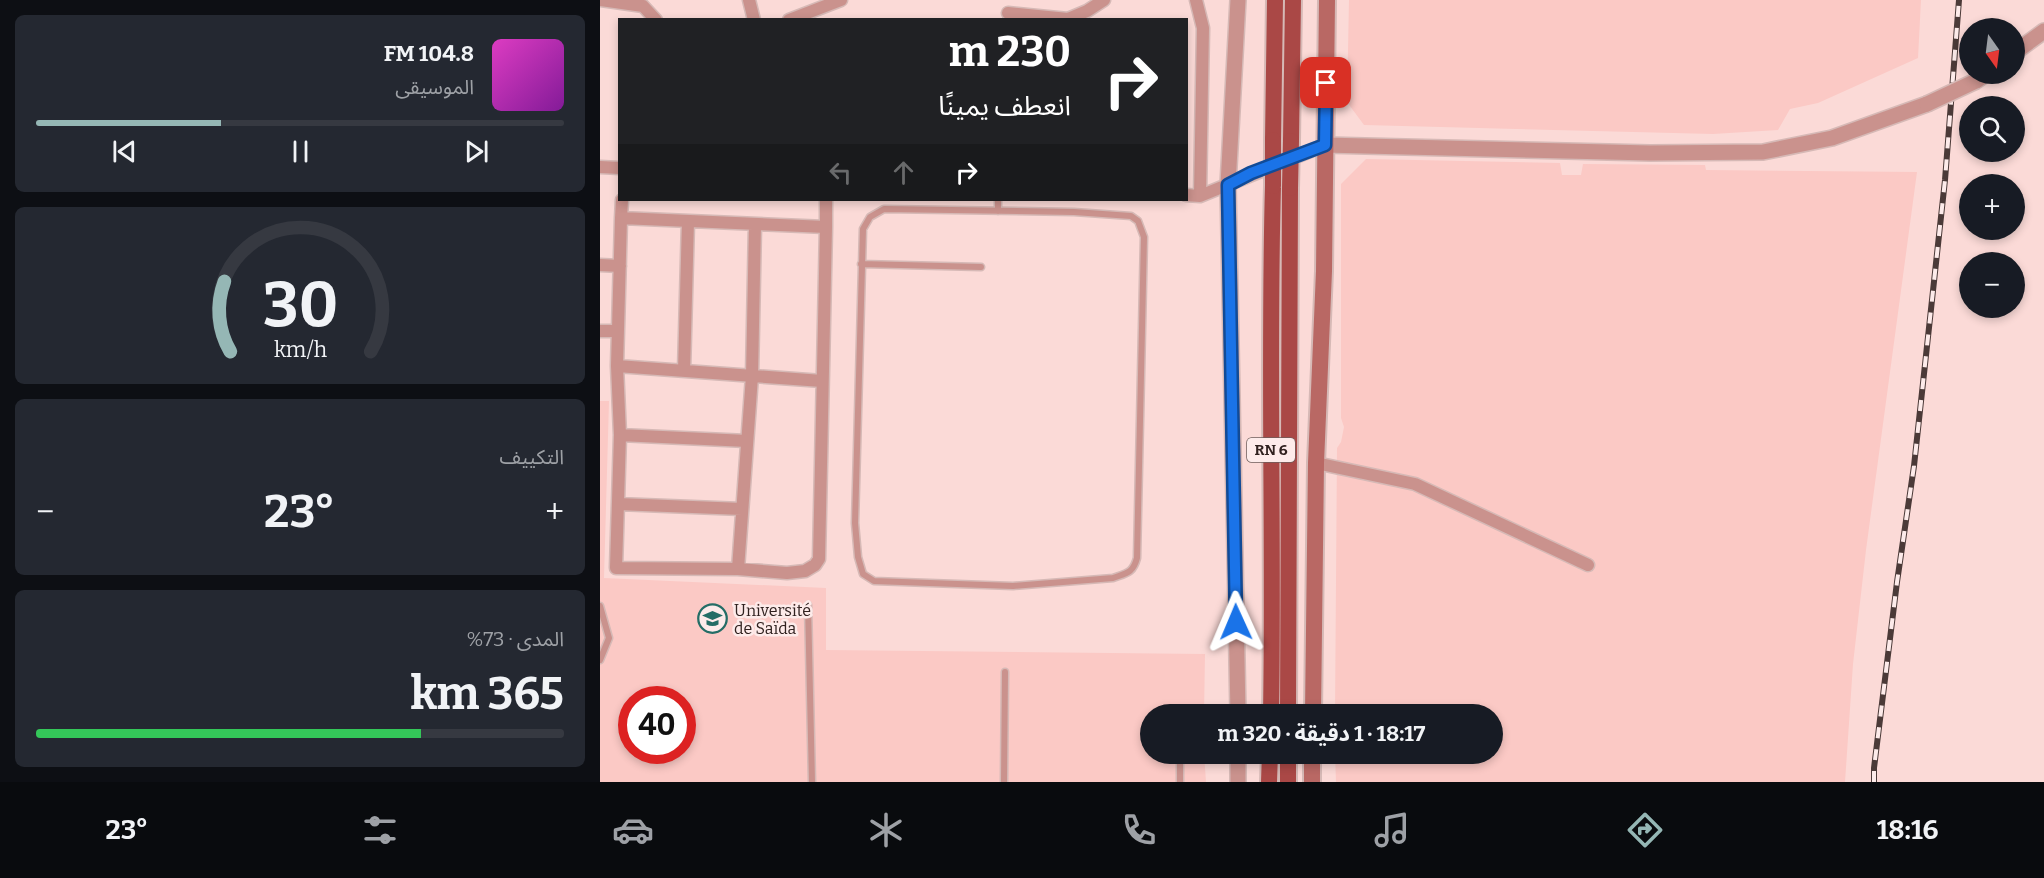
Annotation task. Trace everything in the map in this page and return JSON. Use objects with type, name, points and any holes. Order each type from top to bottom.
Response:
[{"type":"main road","name":"RN 6","points":[[1270,704],[1272,619],[1270,295],[1275,0]]},
{"type":"main road","name":"RN 6","points":[[1288,704],[1293,0]]},
{"type":"main road","points":[[1313,704],[1316,463],[1324,271],[1327,0]]},
{"type":"main road","points":[[1269,782],[1270,764]]},
{"type":"main road","points":[[1288,764],[1288,782]]},
{"type":"main road","points":[[1312,764],[1312,782]]},
{"type":"street","points":[[600,0],[643,6],[654,18]]},
{"type":"street","points":[[749,0],[754,18]]},
{"type":"street","points":[[801,18],[824,14],[841,0]]},
{"type":"street","points":[[1008,0],[1007,16],[1048,18]]},
{"type":"street","points":[[1070,18],[1104,0]]},
{"type":"street","points":[[1196,0],[1203,28],[1200,196]]},
{"type":"street","points":[[1238,0],[1228,185],[1238,704]]},
{"type":"street","points":[[2025,45],[2044,31]]},
{"type":"street","points":[[1188,195],[1200,196],[1251,173],[1325,145],[1650,153],[1763,152],[1832,138],[1927,104],[1967,84]]},
{"type":"street","points":[[600,167],[618,168]]},
{"type":"street","points":[[622,201],[617,366],[620,435],[616,568],[738,569],[787,573],[805,571],[815,565],[819,559],[826,201]]},
{"type":"street","points":[[621,218],[826,227]]},
{"type":"street","points":[[684,371],[688,220]]},
{"type":"street","points":[[738,569],[752,376],[755,224]]},
{"type":"street","points":[[600,265],[620,266]]},
{"type":"street","points":[[600,331],[618,332]]},
{"type":"street","points":[[617,366],[822,381]]},
{"type":"street","points":[[620,435],[747,441]]},
{"type":"street","points":[[1316,463],[1416,484],[1588,565]]},
{"type":"street","points":[[618,504],[742,509]]},
{"type":"street","points":[[1238,764],[1238,782]]},
{"type":"lane","points":[[998,201],[998,211]]},
{"type":"lane","points":[[884,209],[1074,212],[1131,216],[1138,221],[1142,229],[1144,249],[1137,558],[1135,567],[1129,573],[1113,578],[1013,586],[874,581],[863,574],[858,557],[855,523],[861,264],[863,229],[870,217],[884,209]]},
{"type":"lane","points":[[861,264],[981,267]]},
{"type":"lane","points":[[808,605],[812,782]]},
{"type":"lane","points":[[600,606],[609,638],[600,660]]},
{"type":"lane","points":[[1004,782],[1005,672]]},
{"type":"lane","points":[[1180,764],[1180,782]]},
{"type":"shaded area","points":[[1349,0],[1921,0],[1918,58],[1818,103],[1790,109],[1778,130],[1713,134],[1364,125],[1347,102]]},
{"type":"shaded area","points":[[1366,159],[1560,163],[1562,175],[1581,175],[1583,164],[1705,165],[1706,170],[1917,172],[1866,550],[1853,664],[1845,782],[1336,782],[1335,764],[1503,764],[1503,704],[1335,704],[1337,448],[1341,442],[1344,427],[1341,418],[1341,184]]},
{"type":"shaded area","name":"Université de Saïda","points":[[600,401],[609,401],[604,578],[826,588],[826,650],[1205,654],[1204,704],[1140,704],[1140,764],[1205,764],[1206,782],[600,782]]},
{"type":"railway","points":[[1874,782],[1897,582],[1914,466],[1945,180],[1959,0]]},
{"type":"place","name":"Université de Saïda","points":[[713,619]]},
{"type":"route","points":[[1236,622],[1228,185],[1251,173],[1325,145],[1326,83]]}]
